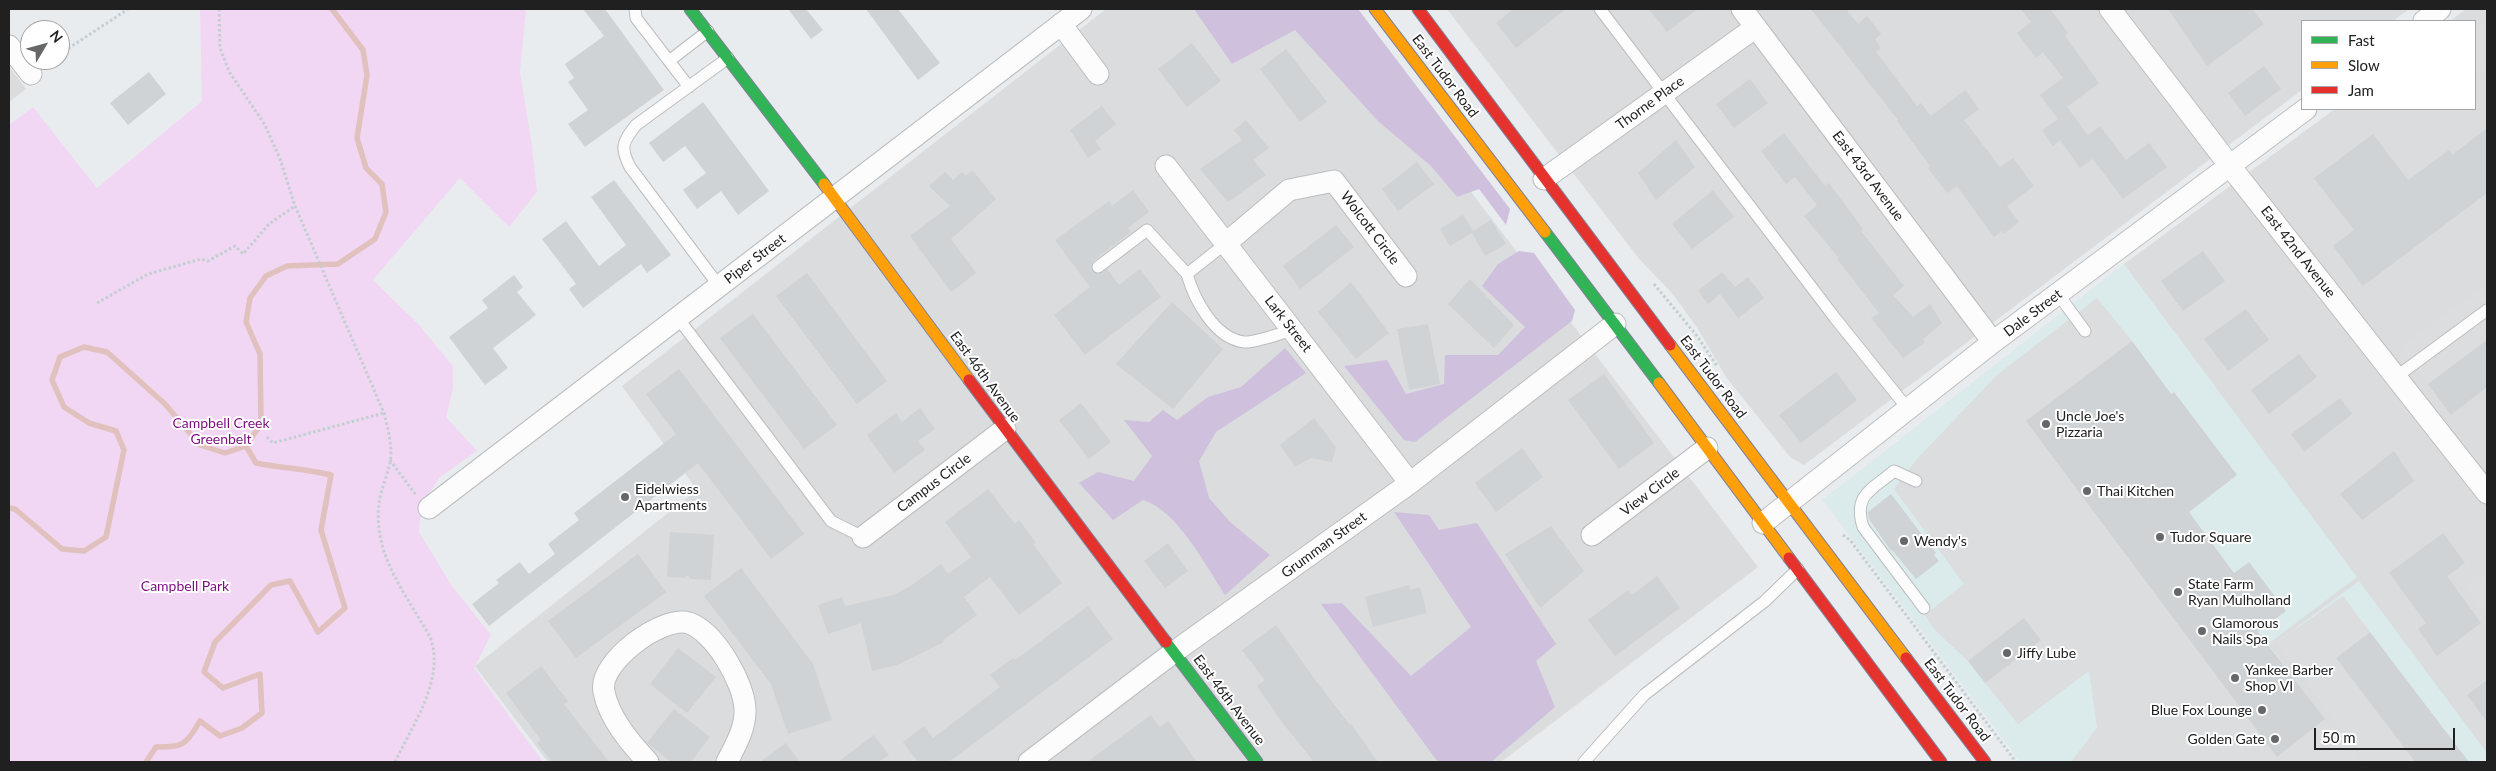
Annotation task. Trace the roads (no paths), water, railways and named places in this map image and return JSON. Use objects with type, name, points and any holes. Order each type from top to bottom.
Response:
[{"type":"main road","name":"East 46th Avenue","points":[[690,9],[835,198],[1005,428],[1257,762]]},
{"type":"main road","name":"East Tudor Road","points":[[1375,9],[1616,324],[1941,762]]},
{"type":"main road","name":"East Tudor Road","points":[[1418,9],[1544,179],[1985,762]]},
{"type":"street","name":"Piper Street","points":[[429,508],[1081,9]]},
{"type":"street","name":"East 43rd Avenue","points":[[1742,9],[1993,342]]},
{"type":"street","name":"East 42nd Avenue","points":[[2110,9],[2230,166],[2487,494]]},
{"type":"street","points":[[2425,20],[2440,9]]},
{"type":"street","points":[[1061,24],[1098,74]]},
{"type":"street","name":"Thorne Place","points":[[1544,179],[1756,27]]},
{"type":"street","points":[[9,46],[31,74]]},
{"type":"street","name":"Dale Street","points":[[1763,523],[1993,342],[2305,110]]},
{"type":"street","name":"Lark Street","points":[[1166,166],[1410,483]]},
{"type":"street","name":"Wolcott Circle","points":[[1225,244],[1289,190],[1334,181],[1406,276]]},
{"type":"street","name":"Grumman Street","points":[[1029,762],[1174,652],[1410,483],[1616,324]]},
{"type":"street","name":"Campus Circle","points":[[863,537],[1005,428]]},
{"type":"street","name":"View Circle","points":[[1592,535],[1707,448]]},
{"type":"street","points":[[648,762],[633,746],[611,712],[603,691],[606,674],[616,660],[651,632],[670,623],[689,624],[710,637],[727,661],[739,684],[745,709],[742,728],[727,762]]},
{"type":"lane","points":[[635,9],[636,18],[690,87]]},
{"type":"lane","points":[[1600,9],[1834,318],[1908,409]]},
{"type":"lane","points":[[669,61],[708,31]]},
{"type":"lane","points":[[719,286],[630,167],[623,152],[625,140],[636,126],[728,58]]},
{"type":"lane","points":[[1098,266],[1147,230],[1187,274],[1191,288],[1203,309],[1220,329],[1236,339],[1246,342],[1293,330]]},
{"type":"lane","points":[[1187,274],[1225,244]]},
{"type":"lane","points":[[2058,294],[2085,331]]},
{"type":"lane","points":[[2396,377],[2487,310]]},
{"type":"lane","points":[[678,318],[831,521],[863,537]]},
{"type":"lane","points":[[1916,481],[1894,471],[1863,496],[1859,504],[1859,513],[1863,527],[1924,608]]},
{"type":"lane","points":[[1584,762],[1644,695],[1765,601],[1798,569]]},
{"type":"waterway","points":[[246,446],[261,424],[260,354],[246,322],[250,298],[266,276],[287,266],[338,264],[375,239],[386,212],[382,184],[366,168],[357,138],[367,75],[363,50],[332,9]]},
{"type":"waterway","points":[[9,508],[15,509],[62,549],[84,551],[106,537],[124,450],[116,431],[89,423],[64,407],[52,380],[60,357],[84,347],[107,352],[165,404],[200,445],[225,453],[246,446]]},
{"type":"waterway","points":[[146,762],[156,747],[179,745],[187,740],[200,721],[220,736],[242,728],[262,713],[260,674],[223,688],[204,672],[215,642],[271,585],[290,581],[318,632],[345,608],[321,530],[331,475],[256,463],[246,446]]},
{"type":"place","name":"Uncle Joe's Pizzaria","points":[[2046,424]]},
{"type":"place","name":"Thai Kitchen","points":[[2087,491]]},
{"type":"place","name":"Eidelwiess Apartments","points":[[625,497]]},
{"type":"place","name":"Tudor Square","points":[[2160,537]]},
{"type":"place","name":"Wendy's","points":[[1904,541]]},
{"type":"place","name":"State Farm Ryan Mulholland","points":[[2178,592]]},
{"type":"place","name":"Glamorous Nails Spa","points":[[2202,631]]},
{"type":"place","name":"Jiffy Lube","points":[[2007,653]]},
{"type":"place","name":"Yankee Barber Shop VI","points":[[2235,678]]},
{"type":"place","name":"Blue Fox Lounge","points":[[2262,710]]},
{"type":"place","name":"Golden Gate","points":[[2275,739]]},
{"type":"park label","name":"Campbell Creek Greenbelt","points":[[221,432]]},
{"type":"park label","name":"Campbell Park","points":[[185,586]]}]
